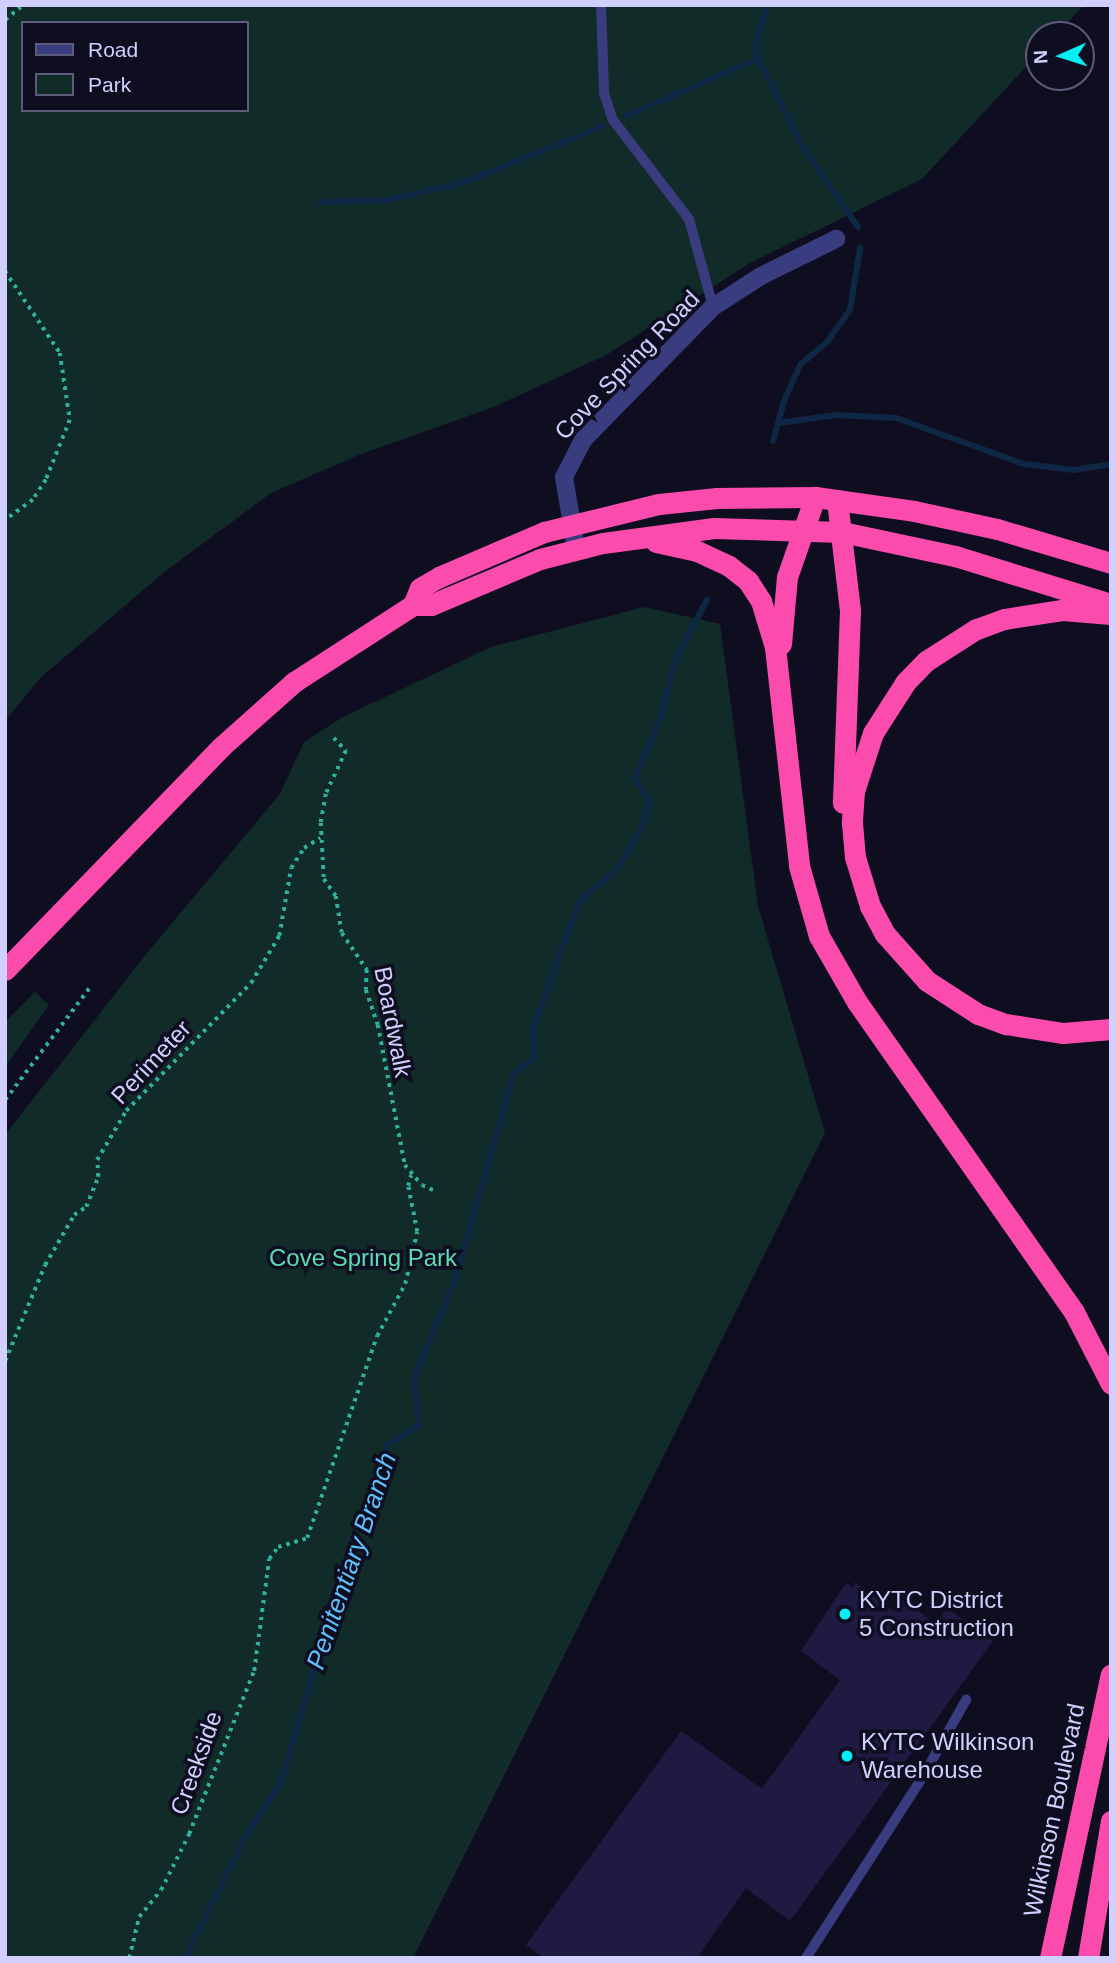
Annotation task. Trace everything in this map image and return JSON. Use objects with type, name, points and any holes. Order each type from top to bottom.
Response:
[{"type":"highway","points":[[780,678],[783,601],[815,497]]},
{"type":"highway","points":[[413,605],[420,588],[509,545],[570,524],[674,502],[815,497],[838,500],[958,519],[1111,563]]},
{"type":"highway","points":[[838,500],[850,610],[844,813],[866,897]]},
{"type":"highway","points":[[5,970],[250,720],[334,652],[413,605],[431,605],[505,572],[576,548],[714,528],[842,532],[955,555],[1111,604]]},
{"type":"highway","points":[[629,539],[697,551],[729,566],[748,581],[768,622],[780,678],[799,866],[819,936],[857,1002],[1074,1312],[1111,1384]]},
{"type":"highway","points":[[1111,614],[1062,610],[1004,619],[950,643],[905,682],[873,733],[854,791],[855,857],[866,897],[905,960],[927,981],[978,1014],[1034,1030],[1111,1029]]},
{"type":"highway","name":"Wilkinson Boulevard","points":[[1050,1958],[1111,1674]]},
{"type":"highway","points":[[1088,1958],[1111,1821]]},
{"type":"street","name":"Cove Spring Road","points":[[576,548],[564,477],[574,452],[713,307],[761,276],[836,239]]},
{"type":"lane","points":[[601,5],[603,82],[613,120],[689,219],[713,307]]},
{"type":"lane","points":[[806,1958],[922,1778],[966,1700]]},
{"type":"path","points":[[5,20],[23,5]]},
{"type":"path","points":[[5,271],[61,353],[70,420],[47,480],[33,500],[5,520]]},
{"type":"path","name":"Boardwalk","points":[[269,1559],[278,1547],[307,1538],[377,1336],[405,1284],[417,1219],[408,1186],[411,1175],[388,1094],[378,1024],[366,990],[367,970],[342,933],[336,896],[324,879],[320,838],[326,794],[346,751],[334,738]]},
{"type":"path","name":"Perimeter","points":[[5,1361],[45,1265],[74,1215],[86,1207],[98,1177],[97,1160],[108,1140],[126,1111],[251,983],[279,936],[291,868],[303,848],[320,838]]},
{"type":"path","points":[[5,1100],[91,985]]},
{"type":"path","points":[[411,1175],[438,1192]]},
{"type":"path","name":"Creekside","points":[[129,1958],[139,1917],[161,1890],[189,1834],[254,1671],[269,1559]]},
{"type":"green space","points":[[5,5],[1084,5],[1069,21],[1025,21],[1025,68],[922,179],[750,263],[606,355],[494,407],[361,454],[271,493],[167,570],[41,677],[5,721]]},
{"type":"green space","name":"Cove Spring Park","points":[[644,607],[720,624],[758,906],[825,1133],[413,1958],[5,1958],[5,1135],[147,953],[280,794],[304,742],[343,717],[491,647]]},
{"type":"green space","points":[[35,992],[49,1005],[5,1067],[5,1022]]},
{"type":"building","name":"KYTC Wilkinson Warehouse","points":[[855,1582],[892,1610],[901,1597],[935,1624],[947,1608],[993,1641],[790,1921],[746,1888],[697,1958],[544,1958],[526,1945],[681,1731],[762,1789],[840,1680],[801,1651],[846,1583],[853,1588]]},
{"type":"waterway","name":"Penitentiary Branch","points":[[767,5],[754,50],[801,144],[858,227]]},
{"type":"waterway","points":[[626,116],[757,59]]},
{"type":"waterway","points":[[321,202],[388,200],[465,182],[603,126]]},
{"type":"waterway","name":"Penitentiary Branch","points":[[773,441],[785,398],[801,364],[828,341],[850,310],[860,248]]},
{"type":"waterway","points":[[779,423],[836,415],[896,418],[1024,464],[1074,470],[1111,464]]},
{"type":"waterway","name":"Penitentiary Branch","points":[[185,1958],[247,1834],[280,1784],[349,1553],[387,1445],[419,1426],[414,1377],[454,1283],[514,1073],[534,1059],[533,1028],[579,902],[617,869],[641,829],[650,802],[635,777],[660,720],[676,658],[707,600]]},
{"type":"place","name":"KYTC District 5 Construction","points":[[845,1614]]},
{"type":"place","name":"KYTC Wilkinson Warehouse","points":[[847,1756]]}]
